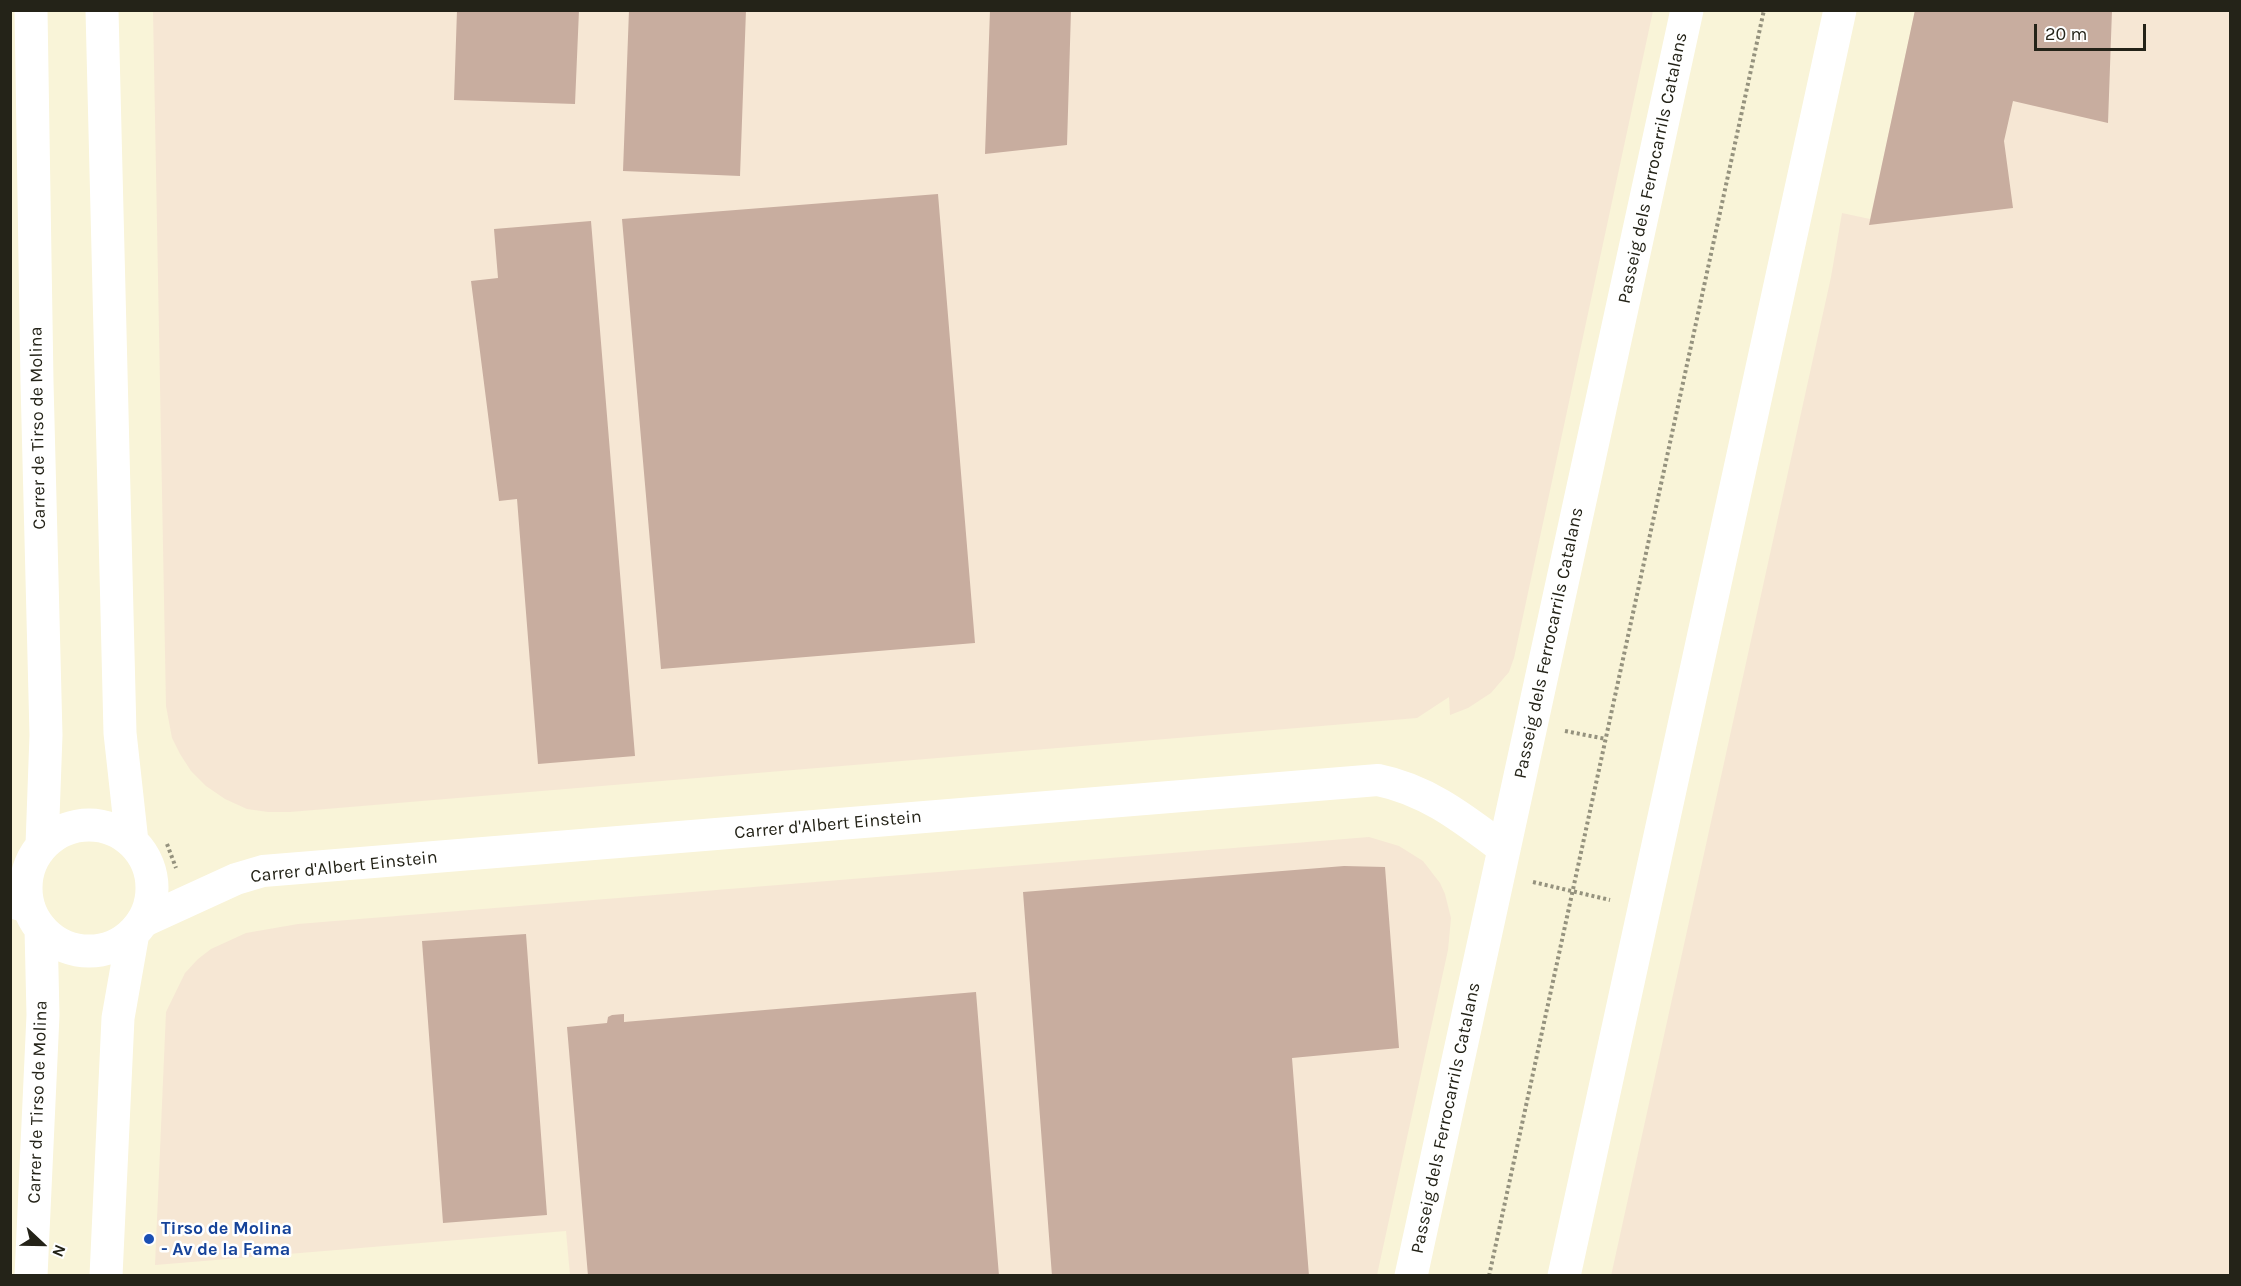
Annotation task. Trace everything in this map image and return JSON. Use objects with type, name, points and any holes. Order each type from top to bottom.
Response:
[{"type":"street","name":"Carrer de Tirso de Molina","points":[[31,10],[46,735],[42,845]]},
{"type":"street","points":[[102,10],[120,733],[132,842]]},
{"type":"street","name":"Passeig dels Ferrocarrils Catalans","points":[[1411,1275],[1688,10]]},
{"type":"street","points":[[1564,1275],[1840,10]]},
{"type":"street","name":"Carrer d'Albert Einstein","points":[[137,927],[225,883],[263,871],[1378,780],[1400,784],[1447,806],[1504,849]]},
{"type":"street","points":[[106,1275],[118,1018],[137,927],[151,894],[151,875],[144,857],[132,842],[111,829],[87,825],[62,831],[42,845],[27,874],[26,912],[60,945],[86,951],[111,947],[137,927]]},
{"type":"street","name":"Carrer de Tirso de Molina","points":[[26,912],[43,1015],[31,1275]]},
{"type":"path","points":[[1489,1275],[1764,10]]},
{"type":"path","name":"Passeig dels Ferrocarrils Catalans","points":[[1561,730],[1605,739]]},
{"type":"path","points":[[1528,881],[1615,901]]},
{"type":"shaded area","points":[[153,11],[1653,11],[1514,658],[1509,672],[1491,693],[1468,708],[1450,715],[1449,697],[1417,718],[290,812],[247,809],[225,799],[206,786],[191,771],[180,754],[172,738],[166,706]]},
{"type":"shaded area","points":[[1915,11],[2230,11],[2230,1275],[1611,1276],[1831,277],[1842,213],[1870,219]]},
{"type":"shaded area","points":[[1369,837],[1399,846],[1423,861],[1440,883],[1451,918],[1448,950],[1377,1275],[570,1275],[566,1231],[155,1265],[166,1012],[185,973],[198,959],[211,949],[246,933],[298,924]]},
{"type":"building","points":[[457,10],[579,10],[575,104],[454,100]]},
{"type":"building","points":[[629,10],[746,10],[740,176],[623,171]]},
{"type":"building","points":[[990,10],[1071,10],[1067,145],[985,154]]},
{"type":"building","points":[[1915,10],[2112,10],[2108,123],[2013,101],[2004,141],[2013,208],[1869,225]]},
{"type":"building","points":[[938,194],[975,643],[661,669],[622,219]]},
{"type":"building","points":[[591,221],[635,756],[538,764],[517,499],[499,501],[471,281],[498,278],[494,229]]},
{"type":"building","points":[[1344,866],[1385,867],[1399,1048],[1292,1058],[1309,1276],[1052,1276],[1023,892]]},
{"type":"building","points":[[526,934],[547,1215],[443,1223],[422,941]]},
{"type":"building","points":[[976,992],[999,1276],[588,1276],[567,1027],[607,1023],[608,1017],[612,1015],[624,1014],[624,1022]]},
{"type":"place","name":"Tirso de Molina - Av de la Fama","points":[[149,1239]]}]
